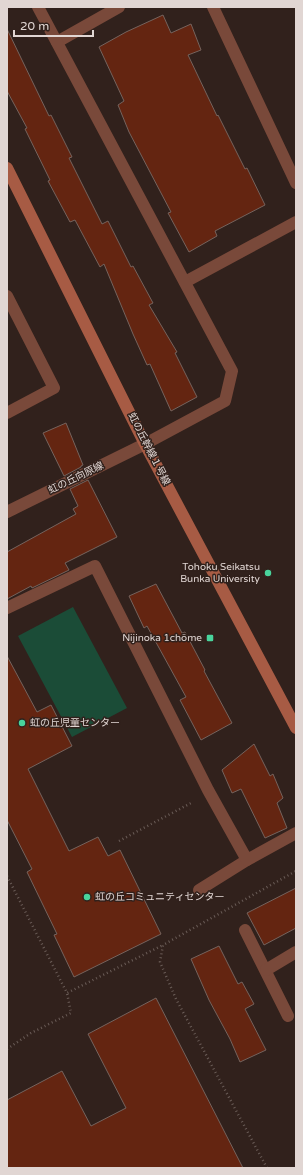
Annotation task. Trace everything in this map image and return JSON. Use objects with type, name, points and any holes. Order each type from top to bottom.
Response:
[{"type":"street","points":[[38,7],[184,282],[296,222]]},
{"type":"street","points":[[57,42],[119,7]]},
{"type":"street","points":[[213,7],[296,183]]},
{"type":"street","name":"虹の丘幹線１号線","points":[[7,168],[146,444],[296,728]]},
{"type":"street","name":"虹の丘向原線","points":[[7,512],[146,444],[226,401],[232,371],[184,282]]},
{"type":"street","points":[[7,296],[54,388],[7,412]]},
{"type":"street","points":[[7,608],[95,566],[208,790],[247,860]]},
{"type":"street","points":[[198,890],[247,860],[296,833]]},
{"type":"street","points":[[245,930],[288,1016]]},
{"type":"street","points":[[266,970],[296,952]]},
{"type":"path","points":[[119,841],[191,803],[208,790]]},
{"type":"path","points":[[67,993],[163,945],[296,871]]},
{"type":"path","points":[[7,876],[67,993],[71,1013],[31,1033],[7,1049]]},
{"type":"path","points":[[163,945],[160,962],[176,999],[267,1168]]},
{"type":"green space","points":[[73,607],[127,708],[72,737],[18,636]]},
{"type":"building","points":[[163,15],[171,33],[191,24],[201,50],[188,55],[217,116],[218,115],[245,169],[247,168],[265,205],[215,231],[217,236],[189,252],[168,213],[171,212],[129,132],[118,105],[124,101],[99,47],[126,32]]},
{"type":"building","points":[[7,29],[49,116],[51,115],[72,157],[69,158],[102,224],[108,221],[131,267],[133,266],[153,303],[149,305],[177,352],[175,353],[197,397],[171,411],[150,364],[147,365],[104,264],[100,267],[75,220],[70,222],[48,181],[50,180],[25,129],[27,128],[7,91]]},
{"type":"building","points":[[66,423],[83,465],[64,476],[43,433]]},
{"type":"building","points":[[88,480],[117,537],[65,563],[69,570],[32,588],[31,586],[7,599],[7,552],[76,514],[73,509],[78,506],[70,489]]},
{"type":"building","points":[[156,584],[182,633],[185,632],[232,723],[201,740],[180,700],[186,697],[147,626],[144,628],[129,596]]},
{"type":"building","points":[[7,656],[37,712],[51,705],[72,746],[28,769],[69,851],[98,837],[108,856],[120,850],[161,934],[74,977],[54,935],[57,934],[27,872],[32,869],[7,820]]},
{"type":"building","points":[[254,744],[270,776],[273,774],[283,798],[277,803],[287,828],[265,838],[241,789],[232,793],[222,770]]},
{"type":"building","points":[[296,888],[296,928],[264,945],[247,913]]},
{"type":"building","points":[[219,946],[238,984],[242,982],[254,1004],[245,1009],[266,1050],[240,1062],[230,1039],[209,1000],[191,959]]},
{"type":"building","points":[[156,998],[243,1168],[7,1168],[7,1100],[62,1071],[91,1126],[126,1108],[88,1034]]},
{"type":"place","name":"Tohoku Seikatsu Bunka University","points":[[268,573]]},
{"type":"place","name":"Nijinoka 1chōme","points":[[210,638]]},
{"type":"place","name":"虹の丘児童センター","points":[[22,723]]},
{"type":"place","name":"虹の丘コミュニティセンター","points":[[87,897]]}]
